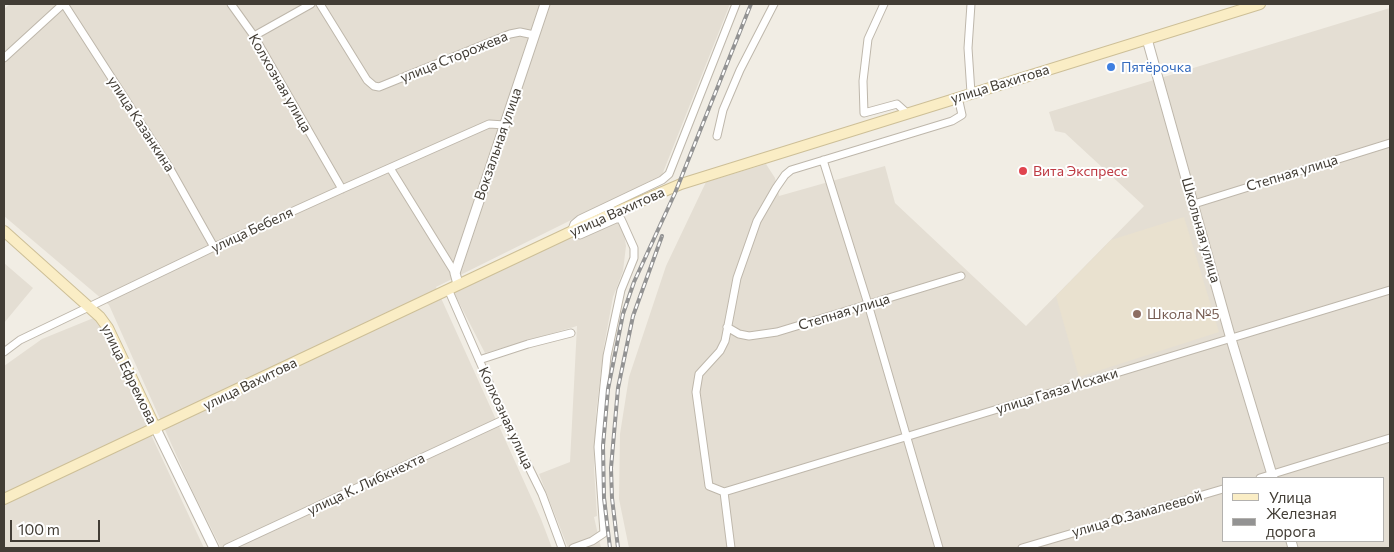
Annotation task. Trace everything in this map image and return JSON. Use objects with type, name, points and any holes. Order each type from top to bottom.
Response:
[{"type":"main road","name":"улица Вахитова","points":[[4,498],[156,429],[458,284],[653,195],[708,174],[1260,4]]},
{"type":"main road","name":"улица Ефремова","points":[[4,231],[58,282],[91,307],[108,328],[156,429]]},
{"type":"street","points":[[4,58],[63,4]]},
{"type":"street","name":"улица Казанкина","points":[[63,4],[169,167],[214,247]]},
{"type":"street","name":"Колхозная улица","points":[[231,4],[254,36],[342,189]]},
{"type":"street","points":[[254,36],[310,4]]},
{"type":"street","name":"улица Сторожева","points":[[320,4],[367,80],[374,86],[379,87],[510,34],[520,32],[534,35]]},
{"type":"street","name":"Вокзальная улица","points":[[455,273],[545,4]]},
{"type":"street","points":[[573,548],[592,541],[604,533],[598,447],[607,356],[621,290],[634,258],[634,248],[621,219],[616,219],[580,235],[571,232],[580,219],[662,180],[669,174],[736,4]]},
{"type":"street","points":[[717,136],[723,110],[740,70],[774,4]]},
{"type":"street","points":[[884,4],[868,39],[863,81],[864,113],[897,104],[907,113]]},
{"type":"street","points":[[971,4],[968,48],[971,93]]},
{"type":"street","name":"Школьная улица","points":[[1147,39],[1231,339],[1273,476]]},
{"type":"street","points":[[731,548],[724,492],[709,486],[696,392],[699,374],[720,351],[725,341],[737,278],[757,221],[784,175],[791,170],[952,121],[962,115],[958,97]]},
{"type":"street","name":"улица Бебеля","points":[[4,352],[20,340],[214,247],[342,189],[489,124],[505,125]]},
{"type":"street","name":"Степная улица","points":[[1194,204],[1390,143]]},
{"type":"street","points":[[823,160],[868,304],[938,548]]},
{"type":"street","points":[[390,168],[455,273],[458,284]]},
{"type":"street","name":"Степная улица","points":[[728,327],[738,334],[762,335],[961,276]]},
{"type":"street","name":"Колхозная улица","points":[[448,289],[505,419],[542,494],[562,548]]},
{"type":"street","name":"улица Гаяза Исхаки","points":[[724,492],[1390,290]]},
{"type":"street","points":[[479,360],[528,344],[571,333]]},
{"type":"street","name":"улица К. Либкнехта","points":[[227,548],[505,419]]},
{"type":"street","name":"улица Ефремова","points":[[156,429],[214,548]]},
{"type":"street","points":[[1273,476],[1390,438]]},
{"type":"street","name":"улица Ф.Замалеевой","points":[[1022,548],[1222,489]]},
{"type":"shaded area","points":[[10,4],[730,4],[662,175],[436,287],[541,519],[552,548],[221,548],[192,490],[109,305],[4,216],[4,9]]},
{"type":"shaded area","points":[[1390,8],[1390,548],[629,548],[619,499],[620,434],[629,377],[666,266],[706,182],[766,164],[775,178],[779,196],[885,166],[895,203],[1026,326],[1144,206],[1065,133],[1055,131],[1049,112]]},
{"type":"shaded area","name":"Школа №5","points":[[1184,217],[1219,332],[1079,377],[1056,296],[1111,240]]},
{"type":"shaded area","points":[[618,222],[624,233],[626,246],[623,271],[613,297],[604,346],[596,413],[594,468],[597,516],[594,517],[601,548],[568,548],[539,474],[570,462],[577,326],[485,353],[452,289],[572,235]]},
{"type":"shaded area","points":[[4,263],[33,288],[4,323]]},
{"type":"shaded area","points":[[96,317],[204,548],[4,548],[4,366],[42,339]]},
{"type":"railway","points":[[610,548],[604,498],[603,446],[608,389],[623,314],[634,282],[675,193],[751,4]]},
{"type":"railway","points":[[618,548],[612,498],[611,468],[618,388],[633,316],[662,236]]},
{"type":"place","name":"Пятёрочка","points":[[1111,67]]},
{"type":"place","name":"Вита Экспресс","points":[[1023,171]]},
{"type":"place","name":"Школа №5","points":[[1137,314]]}]
